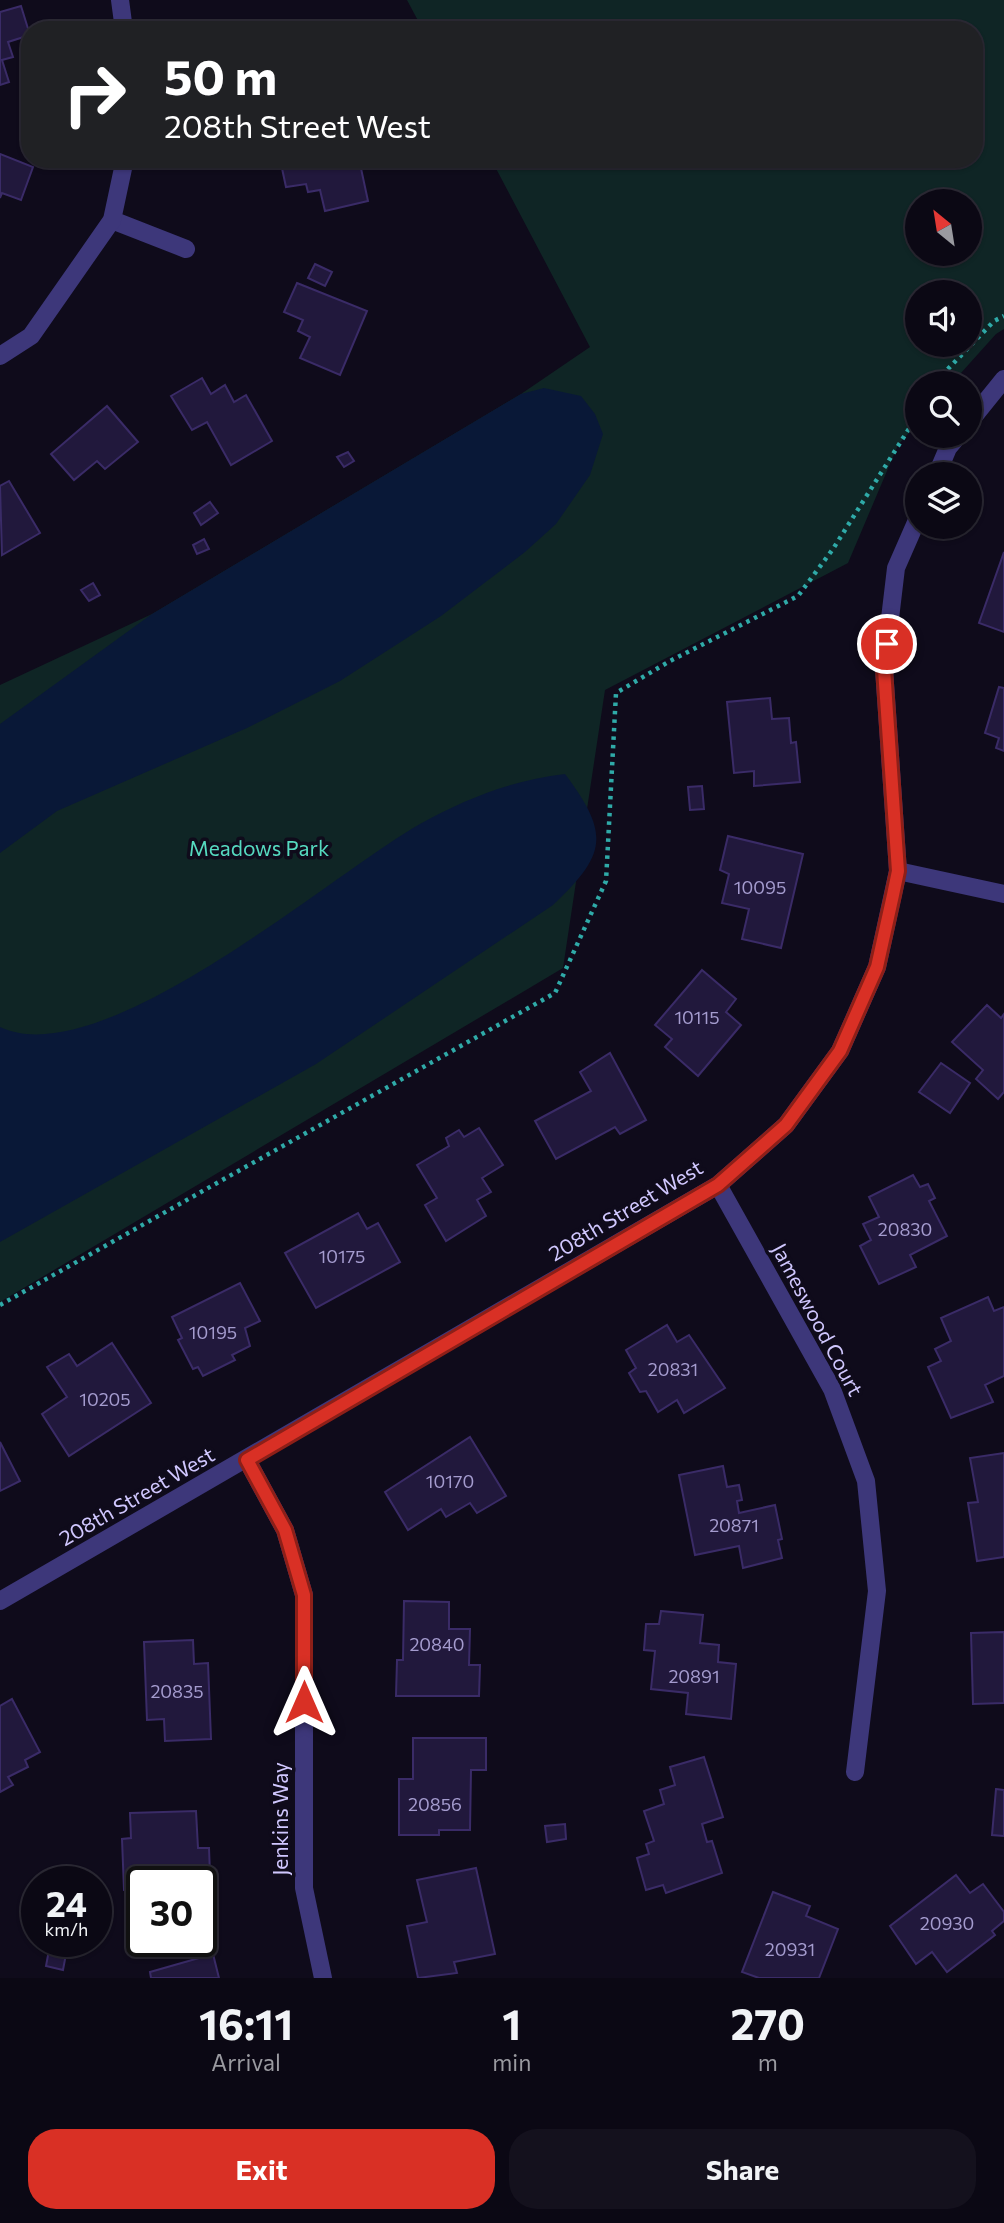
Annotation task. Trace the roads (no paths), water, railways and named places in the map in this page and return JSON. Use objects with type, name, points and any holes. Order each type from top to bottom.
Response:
[{"type":"street","points":[[120,0],[123,21]]},
{"type":"street","points":[[0,356],[31,337],[112,220],[123,168]]},
{"type":"street","points":[[112,220],[186,249]]},
{"type":"street","points":[[982,406],[1004,379]]},
{"type":"street","name":"208th Street West","points":[[0,1601],[718,1185],[786,1125],[840,1051],[877,967],[898,871],[884,669],[896,568],[909,539]]},
{"type":"street","points":[[898,871],[1004,894]]},
{"type":"street","name":"Jameswood Court","points":[[718,1185],[832,1389],[866,1480],[877,1591],[855,1772]]},
{"type":"street","name":"Jenkins Way","points":[[247,1460],[285,1530],[304,1595],[304,1888],[323,1978]]},
{"type":"water","points":[[544,388],[581,396],[595,414],[603,434],[590,475],[556,524],[525,552],[441,616],[340,681],[247,728],[57,811],[0,853],[0,724],[152,614],[521,394]]},
{"type":"water","points":[[565,774],[590,813],[596,843],[584,871],[553,905],[316,1064],[0,1242],[0,1027],[44,1034],[96,1023],[154,997],[215,963],[420,824],[491,792],[527,781]]},
{"type":"park label","name":"Meadows Park","points":[[259,849]]}]
